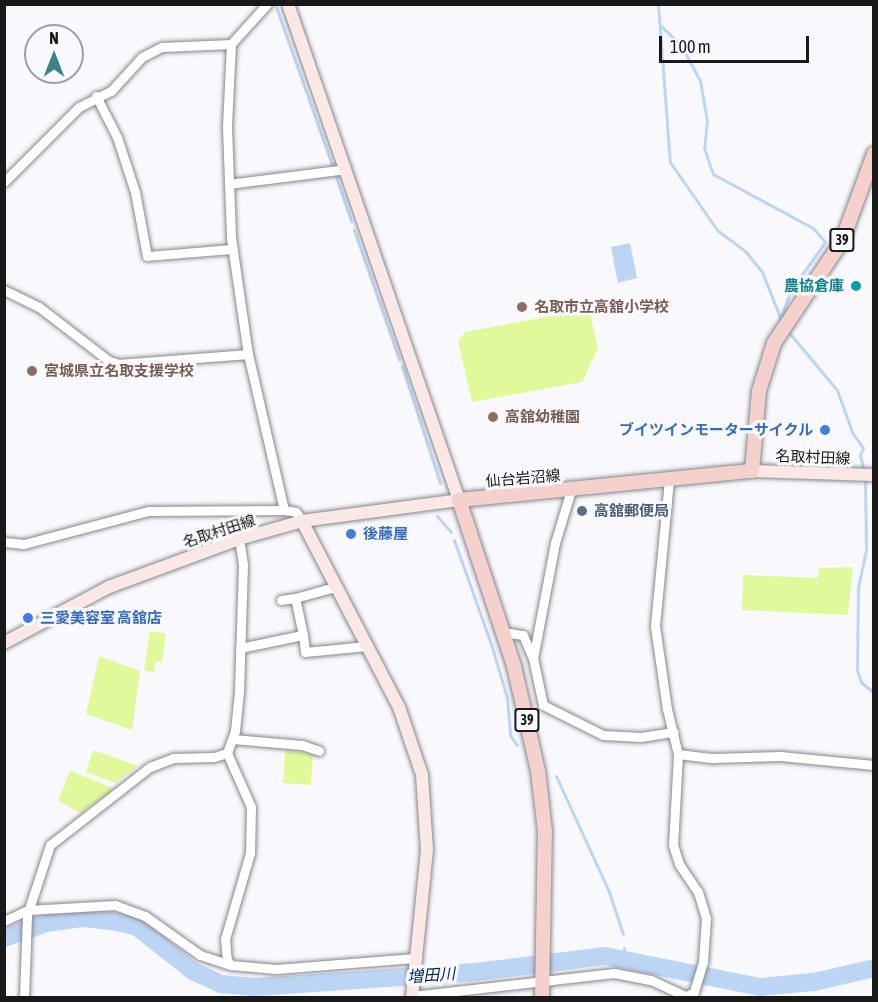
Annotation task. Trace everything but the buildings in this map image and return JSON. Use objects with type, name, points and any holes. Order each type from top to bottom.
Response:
[{"type":"main road","name":"39","points":[[752,471],[759,391],[780,331],[842,241],[873,154]]},
{"type":"main road","name":"仙台岩沼線","points":[[459,500],[752,471]]},
{"type":"main road","name":"39","points":[[459,500],[503,632],[539,781],[545,832],[543,987]]},
{"type":"street","points":[[267,4],[231,44],[229,184],[233,249],[248,354],[284,510]]},
{"type":"street","points":[[288,4],[459,500]]},
{"type":"street","points":[[4,182],[50,135],[96,96],[111,91],[142,57],[162,47],[231,44]]},
{"type":"street","points":[[96,96],[117,137],[135,192],[147,256],[233,249]]},
{"type":"street","points":[[229,184],[346,169]]},
{"type":"street","points":[[4,290],[39,308],[109,361],[119,364],[248,354]]},
{"type":"street","name":"名取村田線","points":[[752,471],[869,475]]},
{"type":"street","points":[[4,542],[24,544],[148,511],[284,510],[296,512],[403,717],[424,784],[427,850],[412,995],[483,986],[543,987],[614,973],[651,980],[688,995],[704,962],[703,904],[679,864],[673,845],[678,754],[674,732],[666,709],[655,626],[669,480]]},
{"type":"street","points":[[533,658],[555,543],[571,490]]},
{"type":"street","name":"名取村田線","points":[[4,643],[109,587],[239,539],[302,521],[459,500]]},
{"type":"street","points":[[231,965],[225,939],[250,854],[251,807],[227,753],[232,739],[240,648],[243,565],[239,539]]},
{"type":"street","points":[[281,600],[335,587]]},
{"type":"street","points":[[295,598],[305,652],[367,646]]},
{"type":"street","points":[[503,632],[523,635],[533,658],[543,705],[570,722],[603,735],[641,737],[674,732]]},
{"type":"street","points":[[240,648],[303,635]]},
{"type":"street","points":[[232,739],[302,745],[319,751]]},
{"type":"street","points":[[24,998],[28,913],[45,853],[57,837],[150,767],[173,759],[214,757],[227,753]]},
{"type":"street","points":[[678,754],[713,758],[780,756],[873,765]]},
{"type":"street","points":[[4,921],[28,913],[92,904],[123,907],[162,926],[200,956],[231,965],[334,967],[415,960]]},
{"type":"green space","points":[[589,309],[598,348],[582,382],[472,402],[458,341],[465,332]]},
{"type":"green space","points":[[853,567],[848,615],[742,610],[743,575],[818,578],[819,568]]},
{"type":"green space","points":[[150,631],[166,634],[162,662],[156,661],[154,672],[144,671]]},
{"type":"green space","points":[[99,656],[140,671],[132,730],[86,714]]},
{"type":"green space","points":[[285,749],[313,755],[311,785],[283,783]]},
{"type":"green space","points":[[93,750],[138,766],[115,783],[86,772]]},
{"type":"green space","points":[[70,771],[109,786],[113,790],[81,813],[58,801]]},
{"type":"water","points":[[630,243],[637,278],[618,283],[611,247]]},
{"type":"waterway","points":[[275,4],[333,168]]},
{"type":"waterway","points":[[658,4],[670,162],[717,230],[746,252],[762,272],[782,322]]},
{"type":"waterway","points":[[660,25],[681,45],[700,80],[707,121],[704,148],[713,174],[813,228],[825,242],[791,290],[780,320]]},
{"type":"waterway","points":[[335,174],[351,221]]},
{"type":"waterway","points":[[354,230],[399,359]]},
{"type":"waterway","points":[[787,330],[837,390],[852,432],[863,448],[860,455],[864,471]]},
{"type":"waterway","points":[[402,366],[440,483]]},
{"type":"waterway","points":[[865,478],[866,550],[858,588],[857,670],[861,682],[874,693]]},
{"type":"waterway","points":[[437,516],[451,532]]},
{"type":"waterway","points":[[454,540],[492,647],[507,698],[510,735],[517,745]]},
{"type":"waterway","points":[[556,776],[609,892],[623,934]]},
{"type":"waterway","name":"増田川","points":[[4,938],[47,923],[82,918],[112,921],[137,927],[193,971],[221,984],[255,987],[475,972],[605,956],[760,987],[814,982],[874,968]]},
{"type":"waterway","points":[[624,948],[624,958]]},
{"type":"place","name":"農協倉庫","points":[[856,286]]},
{"type":"place","name":"名取市立高舘小学校","points":[[522,307]]},
{"type":"place","name":"宮城県立名取支援学校","points":[[32,371]]},
{"type":"place","name":"高舘幼稚園","points":[[493,417]]},
{"type":"place","name":"ブイツインモーターサイクル","points":[[825,430]]},
{"type":"place","name":"高舘郵便局","points":[[582,511]]},
{"type":"place","name":"後藤屋","points":[[351,534]]},
{"type":"place","name":"三愛美容室 高舘店","points":[[28,618]]}]
